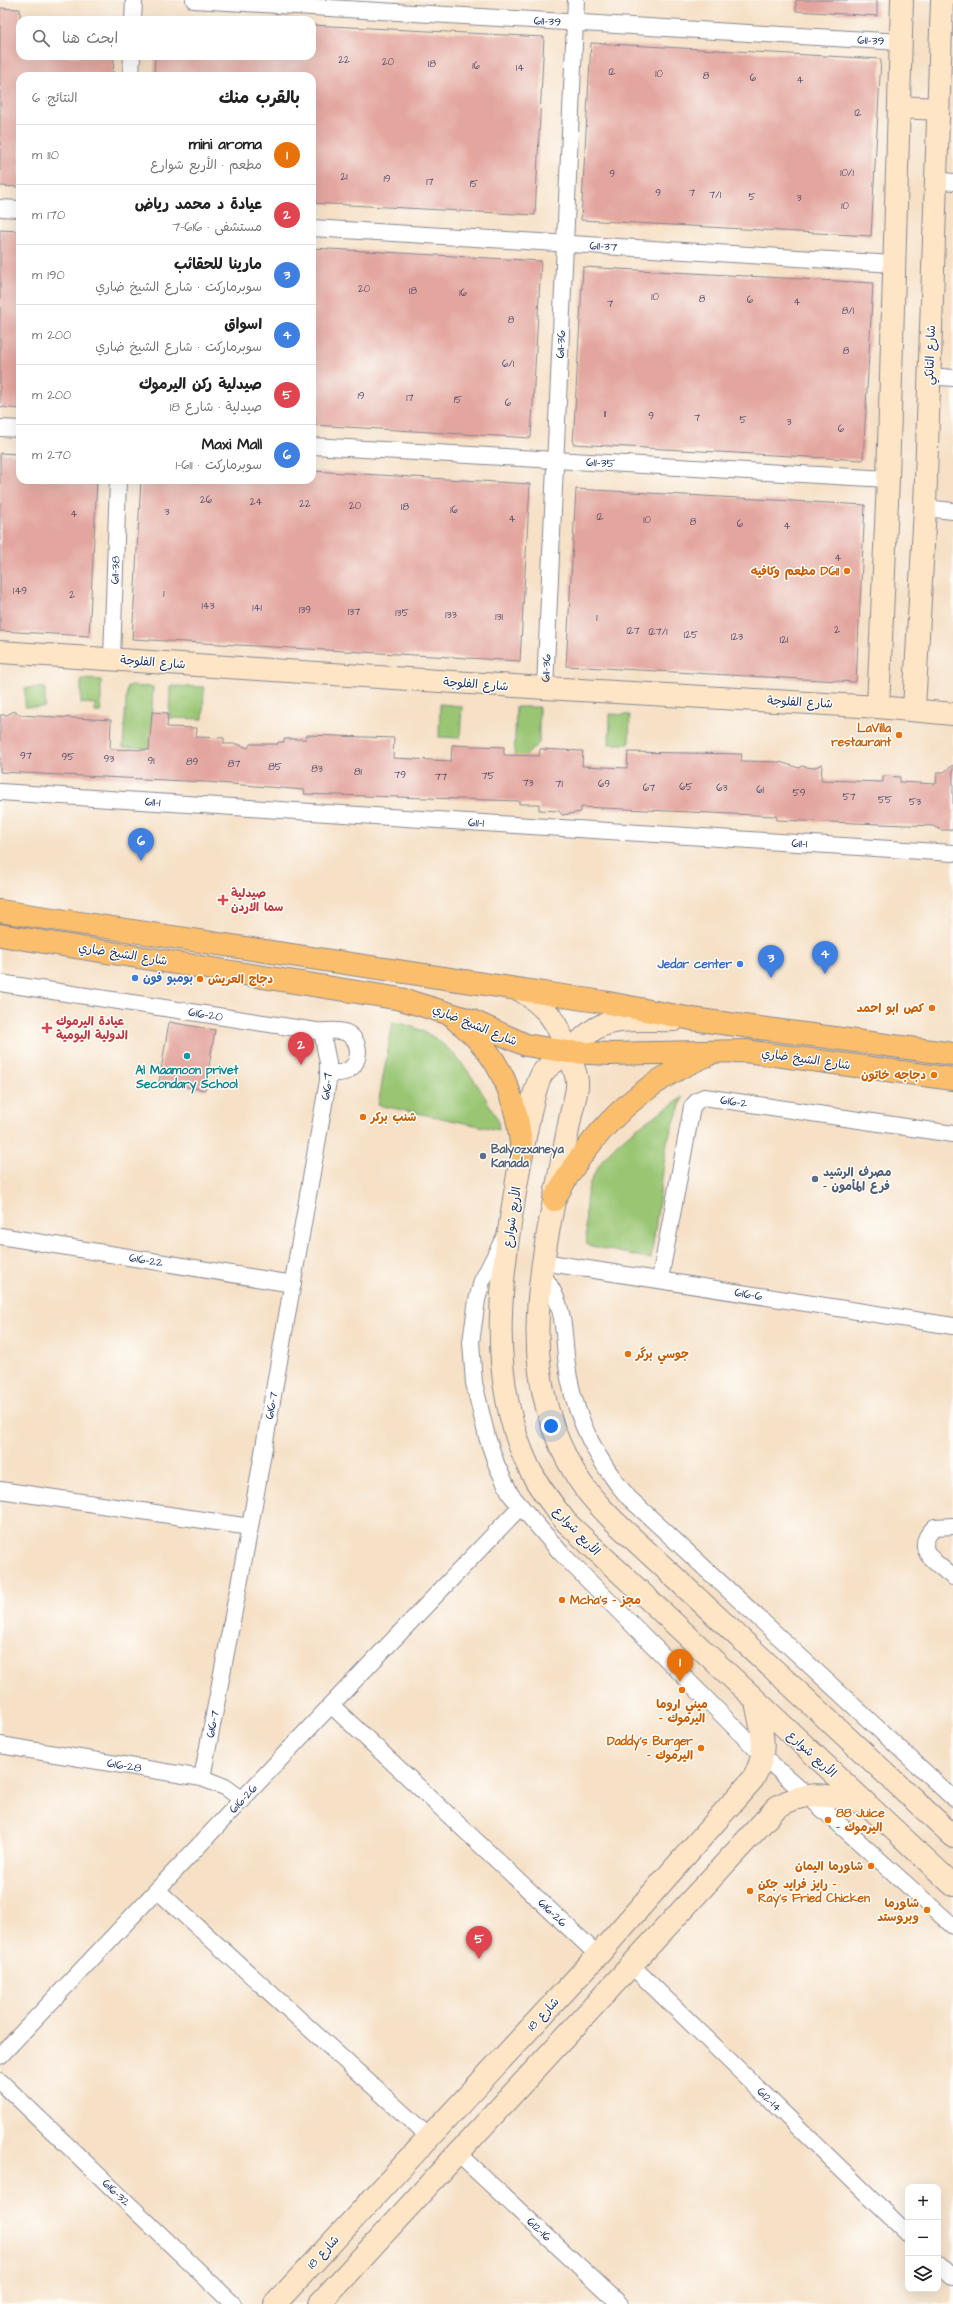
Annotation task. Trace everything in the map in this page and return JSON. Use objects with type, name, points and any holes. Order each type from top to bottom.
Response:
[{"type":"main road","name":"شارع الشيخ ضاري","points":[[0,911],[603,1002],[692,1019],[953,1054]]},
{"type":"main road","name":"شارع الشيخ ضاري","points":[[0,935],[402,999],[470,1020],[526,1045],[568,1052],[610,1054],[720,1050],[771,1054],[953,1079]]},
{"type":"main road","points":[[445,1012],[468,1028],[487,1049],[502,1073],[515,1105],[520,1126],[522,1154]]},
{"type":"main road","points":[[554,1200],[583,1150],[622,1108],[668,1074],[720,1050]]},
{"type":"street","points":[[133,16],[134,0]]},
{"type":"street","name":"611-39","points":[[194,0],[575,24],[901,42]]},
{"type":"street","name":"611-36","points":[[545,688],[576,0]]},
{"type":"street","points":[[878,706],[888,479],[902,0]]},
{"type":"street","name":"شارع التانكي","points":[[914,710],[925,508],[929,376],[944,181],[938,109],[942,0]]},
{"type":"street","points":[[131,72],[132,60]]},
{"type":"street","points":[[900,108],[938,109]]},
{"type":"street","points":[[0,208],[16,210]]},
{"type":"street","name":"611-37","points":[[316,228],[894,264]]},
{"type":"street","points":[[929,376],[953,378]]},
{"type":"street","points":[[0,428],[16,429]]},
{"type":"street","name":"611-35","points":[[316,446],[888,479]]},
{"type":"street","name":"611-38","points":[[112,659],[118,484]]},
{"type":"street","points":[[925,508],[953,511]]},
{"type":"street","name":"شارع الفلوجة","points":[[0,652],[545,688],[878,706],[953,714]]},
{"type":"street","name":"611-1","points":[[0,792],[953,853]]},
{"type":"street","name":"616-20","points":[[0,983],[322,1032],[344,1032],[354,1039],[358,1051],[358,1057],[352,1068],[341,1073],[329,1073]]},
{"type":"street","points":[[520,990],[548,1011],[560,1030],[575,1072],[576,1089],[542,1268],[537,1335],[538,1365],[542,1394],[550,1423],[576,1476],[594,1500],[614,1521],[953,1836]]},
{"type":"street","name":"الأربع شوارع","points":[[692,1019],[618,1022],[601,1026],[542,1074],[537,1086],[522,1154],[509,1229],[504,1275],[501,1360],[510,1416],[530,1469],[544,1493],[566,1522],[756,1702],[953,1885]]},
{"type":"street","name":"616-7","points":[[202,1778],[250,1527],[329,1073],[322,1032]]},
{"type":"street","name":"616-2","points":[[660,1279],[692,1107],[696,1101],[704,1097],[953,1134]]},
{"type":"street","points":[[509,1229],[490,1263],[476,1300],[471,1342],[476,1390],[487,1437],[497,1466],[520,1507],[561,1553],[763,1756],[953,1926]]},
{"type":"street","name":"616-22","points":[[0,1236],[293,1284]]},
{"type":"street","points":[[542,1268],[556,1294],[562,1312],[566,1354],[575,1404],[596,1454],[610,1477],[628,1498],[953,1798]]},
{"type":"street","name":"616-6","points":[[542,1268],[660,1279],[953,1326]]},
{"type":"street","points":[[0,1490],[250,1527]]},
{"type":"street","points":[[331,1705],[520,1507]]},
{"type":"street","points":[[953,1526],[935,1527],[927,1535],[924,1545],[928,1556],[953,1577]]},
{"type":"street","name":"شارع 18","points":[[275,2304],[598,1955],[753,1779],[763,1756],[762,1730],[756,1702]]},
{"type":"street","name":"616-26","points":[[0,2056],[331,1705],[598,1955]]},
{"type":"street","name":"616-28","points":[[0,1745],[202,1778],[225,1787],[243,1800]]},
{"type":"street","points":[[319,2304],[769,1814],[786,1801],[807,1794],[817,1794],[865,1804]]},
{"type":"street","points":[[157,1890],[429,2137]]},
{"type":"street","name":"612-14","points":[[630,1965],[905,2231]]},
{"type":"street","name":"616-32","points":[[0,2081],[233,2304]]},
{"type":"street","name":"612-16","points":[[457,2154],[620,2304]]},
{"type":"street","points":[[343,2231],[365,2253]]},
{"type":"street","points":[[941,2266],[953,2277]]},
{"type":"green space","points":[[81,679],[101,680],[101,712],[95,712],[95,704],[81,703]]},
{"type":"green space","points":[[127,686],[153,687],[150,748],[123,747]]},
{"type":"green space","points":[[170,686],[204,687],[203,719],[169,718]]},
{"type":"green space","points":[[25,688],[45,688],[45,707],[25,707]]},
{"type":"green space","points":[[440,704],[462,706],[460,738],[439,737]]},
{"type":"green space","points":[[516,707],[539,707],[539,743],[520,761],[514,761]]},
{"type":"green space","points":[[610,714],[630,715],[629,744],[609,744]]},
{"type":"green space","points":[[393,1022],[412,1027],[429,1034],[444,1045],[457,1058],[489,1103],[498,1120],[499,1130],[378,1105]]},
{"type":"green space","points":[[683,1097],[667,1142],[651,1259],[587,1245],[586,1203],[588,1190],[594,1174],[603,1160],[626,1136]]},
{"type":"building","points":[[796,0],[877,0],[877,16],[796,11]]},
{"type":"building","points":[[0,8],[20,9],[20,16],[16,16],[16,60],[114,60],[113,72],[16,72],[16,187],[0,186]]},
{"type":"building","points":[[316,25],[544,37],[535,215],[316,203],[316,72],[154,72],[155,60],[316,60]]},
{"type":"building","points":[[591,43],[881,59],[871,236],[581,220]]},
{"type":"building","points":[[0,230],[16,231],[16,409],[0,407]]},
{"type":"building","points":[[316,248],[541,261],[531,438],[316,425]]},
{"type":"building","points":[[583,267],[873,283],[863,460],[573,444]]},
{"type":"building","points":[[0,453],[16,454],[16,484],[97,484],[89,636],[0,631]]},
{"type":"building","points":[[316,471],[530,484],[520,661],[132,639],[141,484],[316,484]]},
{"type":"building","points":[[576,489],[865,505],[856,682],[566,666]]},
{"type":"building","points":[[14,711],[20,715],[111,720],[110,749],[149,750],[152,712],[168,713],[167,727],[197,728],[196,737],[224,738],[224,744],[237,744],[248,748],[250,744],[278,744],[278,742],[284,742],[284,739],[306,739],[307,735],[394,738],[393,758],[451,761],[452,745],[504,747],[504,755],[539,756],[540,749],[583,751],[582,766],[627,768],[628,752],[742,754],[741,761],[780,762],[799,768],[801,766],[813,768],[822,764],[821,780],[883,782],[883,776],[900,777],[900,782],[936,784],[937,772],[944,772],[953,765],[953,830],[941,830],[933,826],[777,820],[776,816],[581,807],[581,812],[562,815],[559,811],[539,810],[539,804],[519,804],[519,801],[304,794],[305,790],[206,782],[0,772],[0,715],[7,715]]},
{"type":"building","name":"Al Maamoon privet Secondary School","points":[[169,1022],[215,1030],[205,1090],[159,1082]]},
{"type":"place","name":"مطعم وكافيه D611","points":[[847,571]]},
{"type":"place","name":"LaVilla restaurant","points":[[899,735]]},
{"type":"place","name":"Maxi Mall","points":[[141,861]]},
{"type":"place","name":"صيدلية سما الاردن","points":[[223,900]]},
{"type":"place","name":"Jedar center","points":[[740,964]]},
{"type":"place","name":"اسواق","points":[[825,974]]},
{"type":"place","name":"بومبو فون","points":[[135,978]]},
{"type":"place","name":"مارينا للحقائب","points":[[771,978]]},
{"type":"place","name":"دجاج العريش","points":[[200,979]]},
{"type":"place","name":"كص ابو احمد","points":[[932,1008]]},
{"type":"place","name":"عيادة اليرموك الدولية اليومية","points":[[47,1028]]},
{"type":"place","name":"Al Maamoon privet Secondary School","points":[[187,1056]]},
{"type":"place","name":"عيادة د محمد رياض","points":[[301,1065]]},
{"type":"place","name":"دجاجه خاتون","points":[[934,1075]]},
{"type":"place","name":"شنب بركر","points":[[363,1117]]},
{"type":"place","name":"Balyozxaneya Kanada","points":[[483,1156]]},
{"type":"place","name":"مصرف الرشيد - فرع المأمون","points":[[815,1179]]},
{"type":"place","name":"جوسي برگر","points":[[628,1354]]},
{"type":"place","name":"Mcha’s - مجز","points":[[562,1600]]},
{"type":"place","name":"mini aroma","points":[[680,1682]]},
{"type":"place","name":"ميني اروما - اليرموك","points":[[682,1690]]},
{"type":"place","name":"Daddy's Burger - اليرموك","points":[[701,1748]]},
{"type":"place","name":"88 Juice - اليرموك","points":[[828,1820]]},
{"type":"place","name":"شاورما اليمان","points":[[871,1866]]},
{"type":"place","name":"رايز فرايد جكن - Ray's Fried Chicken","points":[[750,1891]]},
{"type":"place","name":"شاورما وبروستد","points":[[927,1910]]},
{"type":"place","name":"صيدلية ركن اليرموك","points":[[479,1959]]}]
